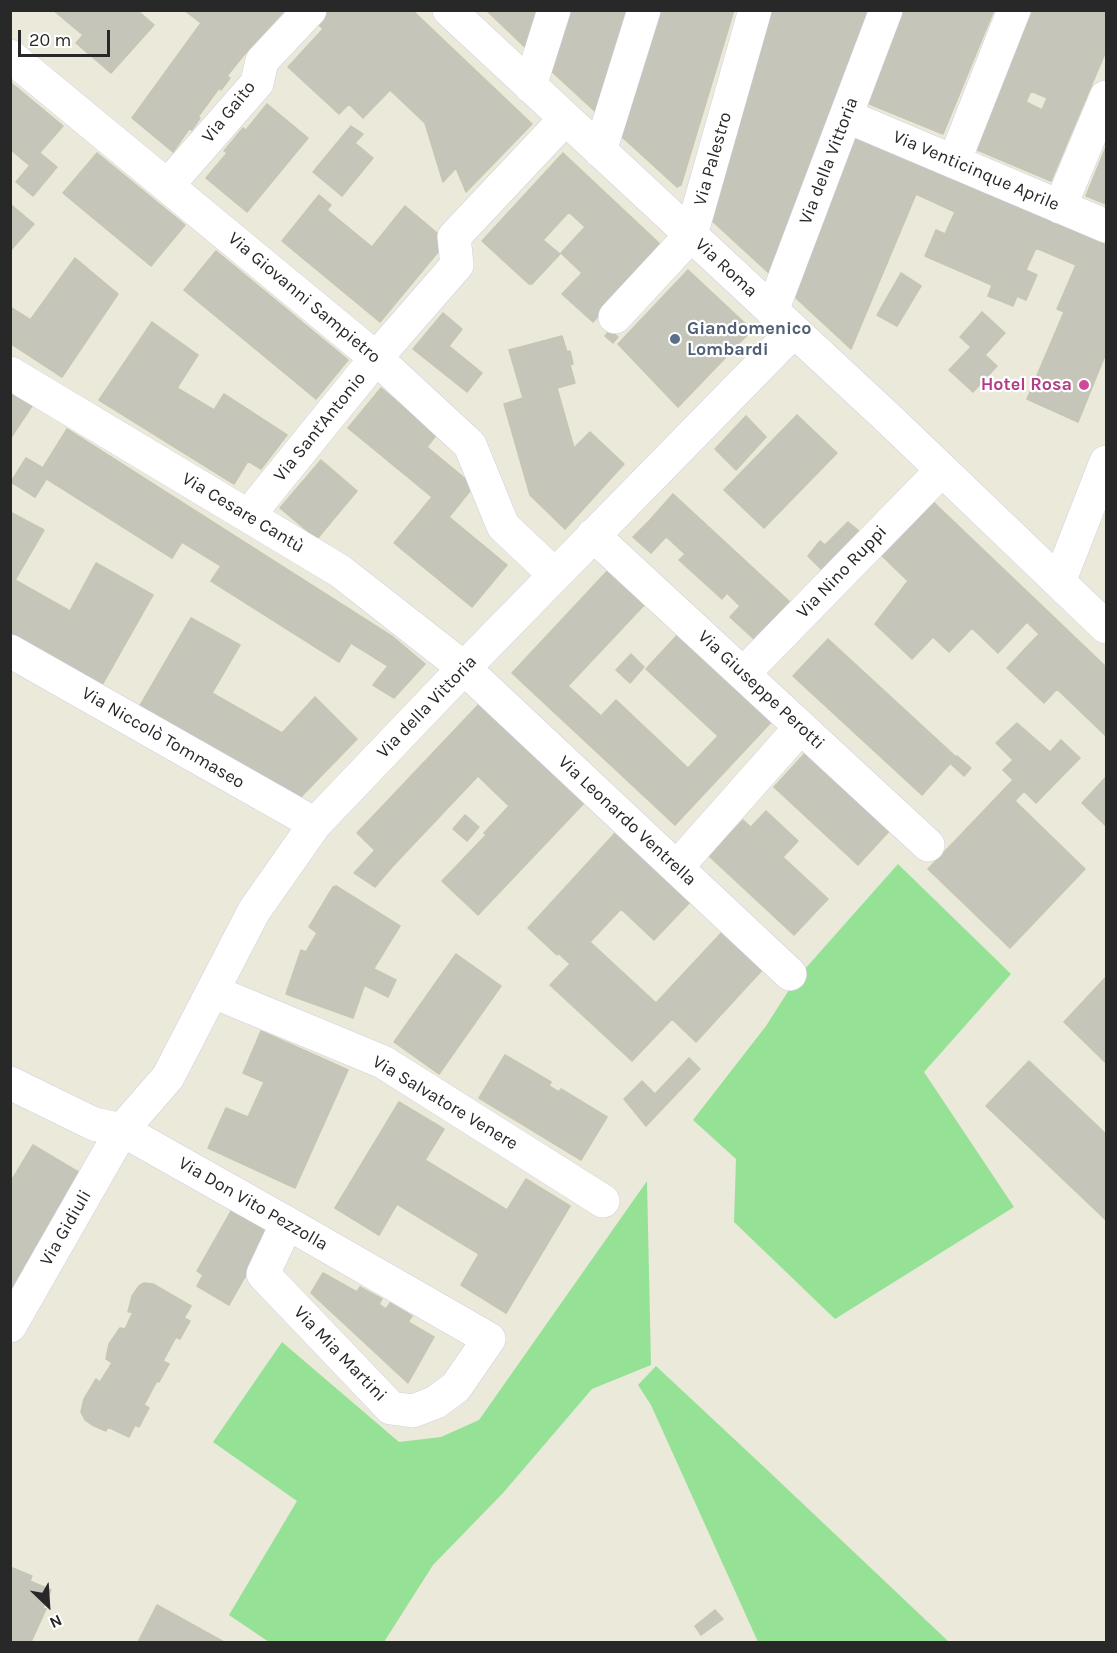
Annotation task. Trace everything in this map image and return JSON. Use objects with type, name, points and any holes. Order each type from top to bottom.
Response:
[{"type":"street","name":"Via Gaito","points":[[168,185],[256,83],[262,62],[310,10]]},
{"type":"street","points":[[530,86],[554,10]]},
{"type":"street","points":[[600,151],[644,10]]},
{"type":"street","name":"Via Palestro","points":[[615,318],[691,235],[755,10]]},
{"type":"street","name":"Via della Vittoria","points":[[122,1130],[168,1077],[254,911],[315,824],[593,535],[783,321],[846,116],[886,10]]},
{"type":"street","points":[[954,162],[1014,10]]},
{"type":"street","name":"Via Roma","points":[[452,12],[1107,627]]},
{"type":"street","name":"Via Giovanni Sampietro","points":[[10,56],[376,358],[470,445],[503,526],[555,575]]},
{"type":"street","points":[[1060,207],[1107,97]]},
{"type":"street","name":"Via Venticinque Aprile","points":[[846,116],[1107,226]]},
{"type":"street","name":"Via Sant'Antonio","points":[[248,516],[376,358],[457,265],[454,237],[565,119]]},
{"type":"street","name":"Via Cesare Cantù","points":[[10,374],[340,571],[464,668]]},
{"type":"street","points":[[1059,582],[1107,462]]},
{"type":"street","name":"Via Nino Ruppi","points":[[743,674],[942,470]]},
{"type":"street","name":"Via Giuseppe Perotti","points":[[593,535],[928,845]]},
{"type":"street","name":"Via Niccolò Tommaseo","points":[[10,651],[315,824]]},
{"type":"street","name":"Via Leonardo Ventrella","points":[[464,668],[790,974]]},
{"type":"street","points":[[676,867],[801,727]]},
{"type":"street","name":"Via Salvatore Venere","points":[[214,992],[383,1062],[603,1201]]},
{"type":"street","name":"Via Don Vito Pezzolla","points":[[15,1096],[94,1124],[122,1130],[489,1339]]},
{"type":"street","name":"Via Gidiuli","points":[[10,1326],[122,1130]]},
{"type":"street","name":"Via Mia Martini","points":[[287,1223],[263,1274],[391,1408],[413,1411],[436,1402],[456,1387],[489,1339]]},
{"type":"green space","points":[[898,864],[1011,974],[924,1072],[1014,1207],[835,1319],[734,1222],[736,1159],[693,1120],[766,1026],[796,979]]},
{"type":"green space","points":[[647,1181],[651,1365],[592,1389],[503,1493],[433,1565],[384,1642],[269,1642],[229,1615],[297,1501],[213,1442],[282,1342],[399,1442],[441,1437],[479,1420]]},
{"type":"green space","points":[[656,1366],[949,1642],[758,1642],[651,1405],[638,1385]]},
{"type":"building","points":[[53,10],[137,10],[154,25],[111,73],[76,43],[83,35]]},
{"type":"building","points":[[184,10],[285,10],[227,76],[230,78],[221,90],[219,88],[198,117],[200,118],[192,130],[189,129],[173,152],[132,118],[201,23]]},
{"type":"building","points":[[323,10],[412,10],[532,124],[466,192],[456,168],[443,182],[425,123],[390,90],[363,118],[349,104],[339,114],[288,67],[323,29],[314,20]]},
{"type":"building","points":[[486,10],[542,10],[527,49]]},
{"type":"building","points":[[566,10],[633,10],[599,115],[548,68]]},
{"type":"building","points":[[658,10],[734,10],[681,185],[677,187],[620,135]]},
{"type":"building","points":[[771,10],[870,10],[770,274],[709,218]]},
{"type":"building","points":[[901,10],[994,10],[943,134],[867,103]]},
{"type":"building","points":[[1033,10],[1106,10],[1106,51],[1051,181],[975,149]],"holes":[[[1031,91],[1047,98],[1042,110],[1026,102]]]},
{"type":"building","points":[[10,82],[63,126],[29,165],[10,149]]},
{"type":"building","points":[[267,104],[308,138],[247,212],[206,178],[227,153],[224,151],[243,128],[246,130]]},
{"type":"building","points":[[351,126],[363,134],[355,143],[373,158],[342,196],[313,172]]},
{"type":"building","points":[[855,135],[1106,245],[1106,353],[1078,422],[1027,399],[1064,312],[1057,309],[1076,265],[1036,248],[1026,270],[1037,275],[1026,300],[925,256],[936,230],[945,234],[955,212],[916,194],[851,349],[796,298],[795,293]]},
{"type":"building","points":[[1106,147],[1106,204],[1086,196]]},
{"type":"building","points":[[40,153],[57,167],[33,196],[16,182]]},
{"type":"building","points":[[97,153],[185,225],[151,266],[63,193]]},
{"type":"building","points":[[563,153],[662,246],[593,322],[562,294],[582,273],[561,253],[585,227],[569,212],[543,240],[560,254],[532,284],[529,284],[482,241]]},
{"type":"building","points":[[319,195],[331,205],[327,210],[372,247],[405,206],[437,233],[443,246],[380,322],[282,241]]},
{"type":"building","points":[[10,204],[34,224],[10,251]]},
{"type":"building","points":[[216,251],[348,360],[316,399],[184,290]]},
{"type":"building","points":[[75,258],[118,294],[62,377],[10,343],[10,307],[31,319]]},
{"type":"building","points":[[688,270],[752,330],[678,407],[618,344]]},
{"type":"building","points":[[901,273],[921,286],[897,326],[877,315]]},
{"type":"building","points":[[992,285],[1017,296],[1013,306],[988,296]]},
{"type":"building","points":[[982,312],[1005,333],[985,355],[997,366],[973,392],[949,370],[971,347],[960,337]]},
{"type":"building","points":[[443,313],[462,329],[449,346],[482,373],[467,392],[413,349]]},
{"type":"building","points":[[152,322],[198,355],[177,388],[214,410],[224,394],[287,435],[261,469],[248,461],[234,484],[99,400]]},
{"type":"building","points":[[610,330],[618,337],[613,343],[605,336]]},
{"type":"building","points":[[562,336],[567,352],[570,351],[573,364],[570,365],[575,383],[557,388],[574,448],[590,432],[624,464],[565,529],[530,495],[504,404],[523,398],[509,350]]},
{"type":"building","points":[[381,388],[437,434],[427,447],[474,486],[449,517],[507,565],[472,607],[394,543],[432,497],[348,428]]},
{"type":"building","points":[[10,392],[32,406],[10,439]]},
{"type":"building","points":[[797,415],[837,453],[764,528],[724,490]]},
{"type":"building","points":[[746,416],[766,437],[736,470],[715,449]]},
{"type":"building","points":[[67,429],[393,637],[425,664],[394,698],[373,685],[388,666],[351,643],[339,662],[211,581],[221,566],[182,542],[172,558],[39,474]]},
{"type":"building","points":[[26,458],[43,468],[39,474],[47,478],[35,497],[11,482]]},
{"type":"building","points":[[321,460],[357,491],[317,539],[280,508]]},
{"type":"building","points":[[673,494],[791,603],[756,641],[730,617],[740,606],[727,593],[722,599],[679,560],[685,554],[649,521]]},
{"type":"building","points":[[926,495],[1106,667],[1106,736],[1057,689],[1044,703],[1007,668],[1039,634],[1027,622],[998,653],[972,628],[949,652],[933,637],[912,659],[875,624],[908,581],[875,549]]},
{"type":"building","points":[[10,512],[44,530],[15,580],[70,611],[96,563],[153,595],[101,687],[10,637]]},
{"type":"building","points":[[649,521],[666,537],[651,553],[633,537]]},
{"type":"building","points":[[848,522],[859,531],[822,570],[808,556],[820,541],[825,545]]},
{"type":"building","points":[[611,567],[648,601],[568,686],[601,716],[616,700],[688,768],[718,736],[646,669],[681,631],[774,719],[675,825],[512,673]]},
{"type":"building","points":[[191,618],[240,645],[212,693],[282,733],[315,697],[357,739],[297,801],[138,709]]},
{"type":"building","points":[[828,639],[956,757],[922,795],[793,676]]},
{"type":"building","points":[[631,654],[644,667],[630,683],[616,670]]},
{"type":"building","points":[[481,702],[586,801],[478,915],[442,881],[486,835],[484,833],[509,806],[478,776],[392,867],[357,833]]},
{"type":"building","points":[[1017,723],[1050,752],[1061,740],[1080,758],[1036,803],[1024,791],[1015,801],[1085,869],[1010,948],[928,869],[1013,780],[1003,770],[1013,760],[996,743]]},
{"type":"building","points":[[808,750],[892,828],[858,865],[774,787]]},
{"type":"building","points":[[957,756],[971,768],[964,776],[951,764]]},
{"type":"building","points":[[1106,777],[1106,826],[1082,803]]},
{"type":"building","points":[[766,811],[798,841],[783,857],[751,827]]},
{"type":"building","points":[[465,815],[479,827],[467,841],[453,829]]},
{"type":"building","points":[[743,820],[828,899],[794,935],[709,856]]},
{"type":"building","points":[[616,832],[691,901],[654,940],[621,909],[590,942],[656,1003],[724,930],[764,968],[696,1042],[672,1019],[632,1061],[550,985],[570,964],[528,928]]},
{"type":"building","points":[[375,850],[392,867],[375,887],[354,873]]},
{"type":"building","points":[[336,886],[400,926],[371,973],[369,972],[353,1018],[286,994],[301,950],[306,952],[317,933],[309,927],[333,887]]},
{"type":"building","points":[[456,954],[501,986],[439,1074],[394,1042]]},
{"type":"building","points":[[374,969],[396,980],[388,997],[364,985],[369,972],[371,973]]},
{"type":"building","points":[[1106,977],[1106,1063],[1064,1022]]},
{"type":"building","points":[[261,1031],[348,1070],[295,1188],[208,1148],[226,1108],[248,1117],[264,1082],[243,1073]]},
{"type":"building","points":[[505,1055],[551,1082],[549,1086],[559,1092],[561,1089],[607,1117],[581,1160],[479,1098]]},
{"type":"building","points":[[689,1058],[700,1069],[646,1126],[624,1099],[642,1081],[655,1094]]},
{"type":"building","points":[[1029,1061],[1106,1134],[1106,1220],[986,1106]]},
{"type":"building","points":[[399,1102],[444,1129],[425,1160],[507,1210],[526,1179],[570,1206],[506,1313],[461,1285],[479,1254],[397,1204],[379,1235],[335,1208]]},
{"type":"building","points":[[33,1145],[80,1173],[10,1299],[10,1183]]},
{"type":"building","points":[[239,1197],[278,1219],[229,1305],[197,1286],[203,1275],[197,1271]]},
{"type":"building","points":[[323,1273],[357,1292],[360,1287],[382,1299],[379,1304],[386,1309],[390,1303],[412,1316],[408,1322],[434,1337],[408,1383],[311,1293]]},
{"type":"building","points":[[144,1283],[153,1284],[191,1306],[184,1318],[190,1321],[180,1339],[176,1337],[163,1361],[169,1364],[144,1405],[149,1408],[139,1427],[135,1425],[129,1437],[108,1427],[106,1431],[92,1425],[85,1420],[81,1412],[84,1399],[96,1379],[100,1382],[112,1363],[106,1359],[109,1344],[120,1328],[125,1329],[133,1312],[128,1312],[132,1296]]},
{"type":"building","points":[[10,1567],[32,1576],[30,1581],[51,1590],[43,1608],[46,1609],[31,1642],[10,1642]]},
{"type":"building","points":[[157,1605],[224,1642],[138,1642]]},
{"type":"building","points":[[715,1610],[723,1619],[701,1635],[695,1626]]},
{"type":"place","name":"Giandomenico Lombardi","points":[[675,339]]},
{"type":"place","name":"Hotel Rosa","points":[[1084,385]]}]
